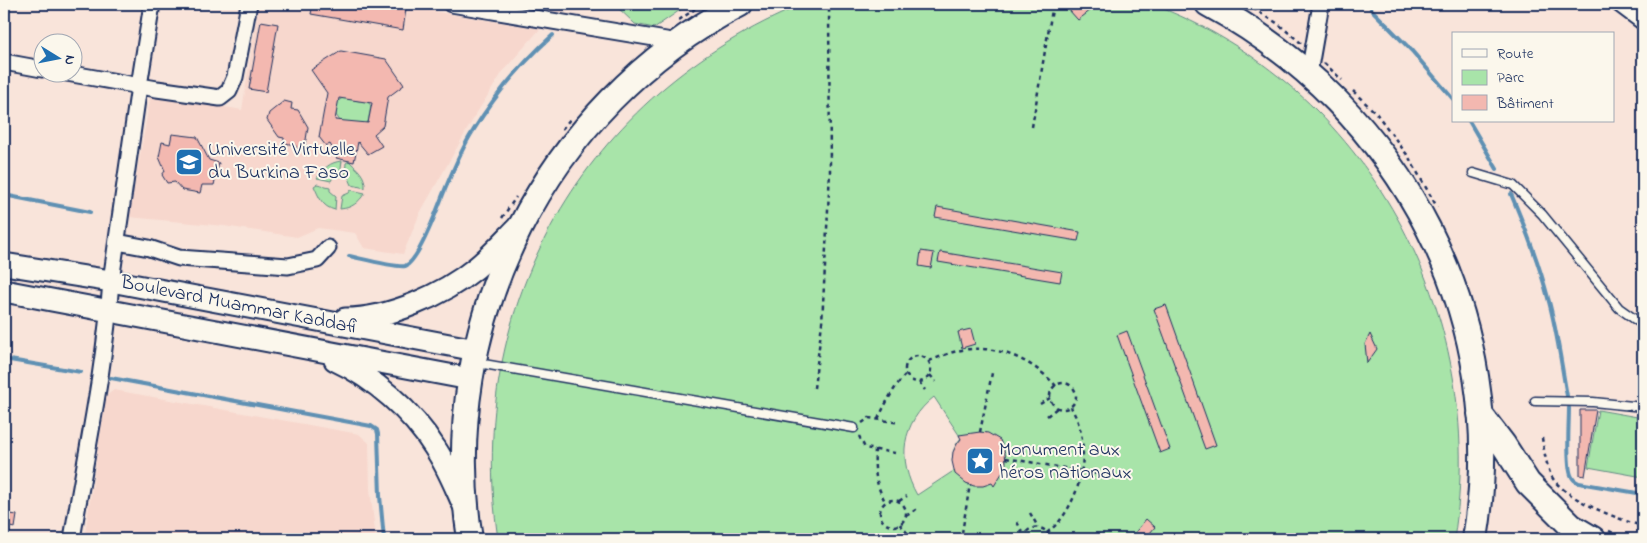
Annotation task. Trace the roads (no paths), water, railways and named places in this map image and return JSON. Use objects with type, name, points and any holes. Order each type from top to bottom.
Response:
[{"type":"main road","points":[[308,318],[350,319],[375,315],[424,299],[460,280],[477,267],[589,124],[677,32],[714,18],[740,4]]},
{"type":"main road","points":[[1208,4],[1237,20],[1266,40],[1309,73],[1336,99],[1372,140],[1404,186],[1427,227],[1446,269],[1464,322],[1476,377],[1482,453],[1475,539]]},
{"type":"main road","points":[[470,539],[464,445],[473,364],[511,222]]},
{"type":"main road","name":"Boulevard Muammar Kaddafi","points":[[4,264],[111,281],[308,318],[473,364]]},
{"type":"main road","name":"Boulevard Muammar Kaddafi","points":[[4,291],[307,347],[473,364]]},
{"type":"main road","points":[[307,347],[351,367],[386,393],[413,418],[435,448],[467,511]]},
{"type":"main road","points":[[1480,414],[1503,444],[1528,483],[1571,526],[1593,539]]},
{"type":"street","points":[[72,539],[109,310],[116,242],[152,4]]},
{"type":"street","points":[[82,76],[220,98],[225,95],[233,84],[248,4]]},
{"type":"street","points":[[451,4],[677,32]]},
{"type":"street","points":[[1309,73],[1321,4]]},
{"type":"street","points":[[1619,4],[1643,22]]},
{"type":"street","points":[[4,62],[32,67]]},
{"type":"street","points":[[116,242],[149,248],[178,258],[288,266],[317,260],[328,248]]},
{"type":"lane","points":[[1473,173],[1513,185],[1542,214],[1620,308],[1643,325]]},
{"type":"lane","points":[[473,364],[854,428]]},
{"type":"lane","points":[[1535,401],[1593,402],[1643,407]]},
{"type":"waterway","points":[[1371,9],[1412,51],[1452,98]]},
{"type":"waterway","points":[[349,256],[394,266],[405,266],[410,262],[421,246],[456,163],[473,131],[490,105],[510,80],[553,35]]},
{"type":"waterway","points":[[1470,122],[1497,169]]},
{"type":"waterway","points":[[1511,194],[1544,285],[1554,322],[1567,396]]},
{"type":"waterway","points":[[4,195],[90,212]]},
{"type":"waterway","points":[[4,359],[81,372]]},
{"type":"waterway","points":[[111,378],[371,426],[377,430],[378,434],[380,496],[384,539]]},
{"type":"waterway","points":[[1569,408],[1569,469],[1573,479],[1579,483],[1643,494]]},
{"type":"place","name":"Université Virtuelle du Burkina Faso","points":[[189,162]]},
{"type":"place","name":"Monument aux héros nationaux","points":[[980,461]]}]
